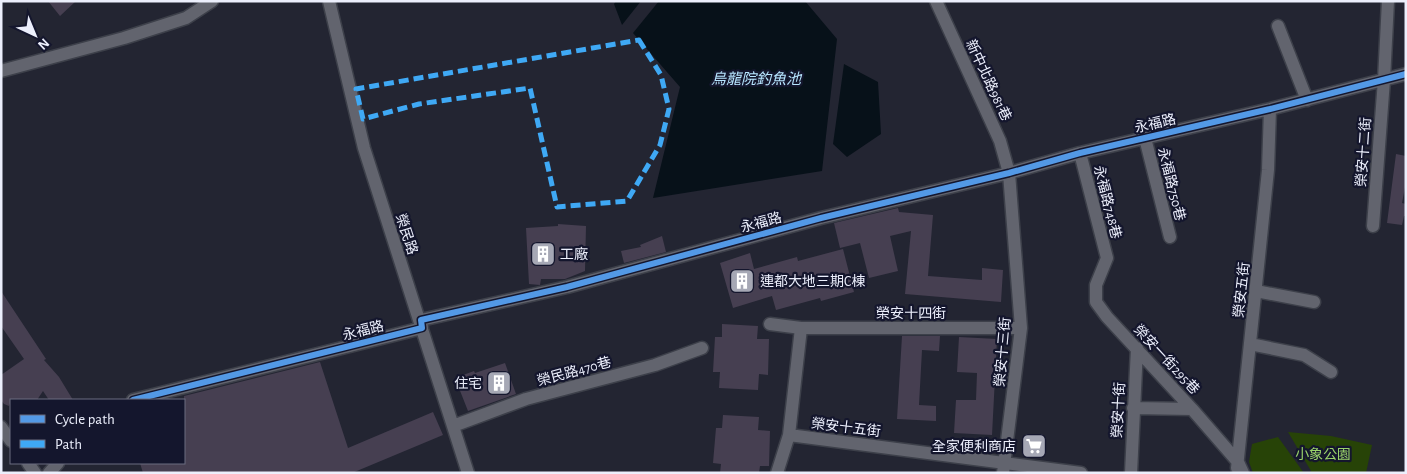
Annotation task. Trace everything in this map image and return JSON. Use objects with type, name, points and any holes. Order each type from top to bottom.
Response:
[{"type":"street","points":[[1,71],[124,38],[186,18],[212,1]]},
{"type":"street","name":"榮民路","points":[[329,1],[364,148],[468,473]]},
{"type":"street","name":"新中北路981巷","points":[[936,1],[1000,141],[1009,173]]},
{"type":"street","name":"榮安十二街","points":[[1373,226],[1388,1]]},
{"type":"street","points":[[1278,26],[1307,100]]},
{"type":"street","name":"永福路","points":[[137,399],[422,328],[421,320],[567,287],[821,218],[1009,173],[1080,153],[1307,100],[1406,74]]},
{"type":"street","name":"榮安五街","points":[[1239,469],[1268,170],[1270,109]]},
{"type":"street","name":"永福路750巷","points":[[1145,138],[1170,237]]},
{"type":"street","name":"永福路748巷","points":[[1080,153],[1107,258]]},
{"type":"street","name":"榮安十三街","points":[[1004,468],[1021,328],[1009,173]]},
{"type":"street","name":"榮安一街295巷","points":[[1107,258],[1096,285],[1096,302],[1107,317],[1192,409],[1239,469]]},
{"type":"street","points":[[1256,291],[1314,302]]},
{"type":"street","name":"榮安十四街","points":[[770,324],[801,328],[1021,328]]},
{"type":"street","points":[[777,473],[789,434],[801,328]]},
{"type":"street","points":[[1250,344],[1304,355],[1331,372]]},
{"type":"street","name":"榮民路470巷","points":[[453,426],[526,399],[655,365],[702,348]]},
{"type":"street","name":"榮安十街","points":[[1131,473],[1137,348]]},
{"type":"street","points":[[1133,408],[1192,409]]},
{"type":"street","points":[[1,427],[10,439]]},
{"type":"street","name":"榮安十五街","points":[[789,434],[1004,468],[1081,473]]},
{"type":"green space","name":"小象公園","points":[[1288,432],[1331,436],[1372,445],[1366,473],[1309,473],[1311,471]]},
{"type":"green space","name":"小象公園","points":[[1278,437],[1304,473],[1253,473],[1249,462],[1252,444]]},
{"type":"water","points":[[616,1],[641,1],[622,25],[614,4]]},
{"type":"water","name":"烏龍院釣魚池","points":[[659,1],[805,1],[837,39],[822,171],[653,198],[680,87],[633,33]]},
{"type":"water","points":[[844,64],[878,82],[881,134],[847,157],[833,144]]},
{"type":"building","points":[[48,1],[76,1],[60,16]]},
{"type":"building","points":[[1396,154],[1406,156],[1406,182],[1402,203],[1406,204],[1406,216],[1404,216],[1402,225],[1387,223]]},
{"type":"building","points":[[898,208],[899,212],[933,215],[928,276],[982,280],[982,268],[1003,270],[1001,302],[905,294],[911,231],[890,236],[898,271],[869,278],[860,243],[840,248],[834,223]]},
{"type":"building","points":[[558,224],[586,226],[585,271],[565,279],[541,279],[540,285],[529,284],[526,228],[558,226]]},
{"type":"building","points":[[662,236],[666,252],[624,263],[621,251],[641,247],[640,245]]},
{"type":"building","points":[[843,249],[854,292],[821,301],[820,298],[776,310],[772,296],[733,308],[720,263],[750,253],[754,269],[797,257],[798,261]]},
{"type":"building","points":[[1,291],[46,359],[44,360],[59,377],[72,399],[48,399],[43,391],[38,399],[10,399],[9,406],[4,404],[1,400],[1,375],[24,359],[1,326]]},
{"type":"building","points":[[722,324],[758,326],[757,339],[769,339],[768,375],[759,374],[758,390],[719,388],[720,372],[713,372],[715,337],[722,337]]},
{"type":"building","points":[[902,336],[940,336],[939,351],[922,350],[919,405],[936,406],[936,421],[897,419]]},
{"type":"building","points":[[959,337],[997,339],[992,435],[954,433],[956,400],[976,400],[977,373],[957,372]]},
{"type":"building","points":[[320,362],[348,448],[433,412],[443,435],[352,473],[143,473],[140,464],[185,464],[184,396]]},
{"type":"building","points":[[505,363],[516,394],[468,411],[455,378]]},
{"type":"building","points":[[723,415],[759,417],[758,430],[770,431],[769,466],[760,466],[759,473],[720,473],[721,464],[713,463],[716,428],[722,428]]},
{"type":"marked path","points":[[639,40],[661,75],[669,109],[660,145],[627,201],[557,207],[530,88],[419,104],[363,119],[356,89],[639,40]]},
{"type":"cycle path","points":[[137,399],[422,328],[421,320],[567,287],[821,218],[1406,74]]},
{"type":"place","name":"工廠","points":[[543,254]]},
{"type":"place","name":"連都大地三期C棟","points":[[742,281]]},
{"type":"place","name":"住宅","points":[[499,383]]},
{"type":"place","name":"全家便利商店","points":[[1034,446]]}]
